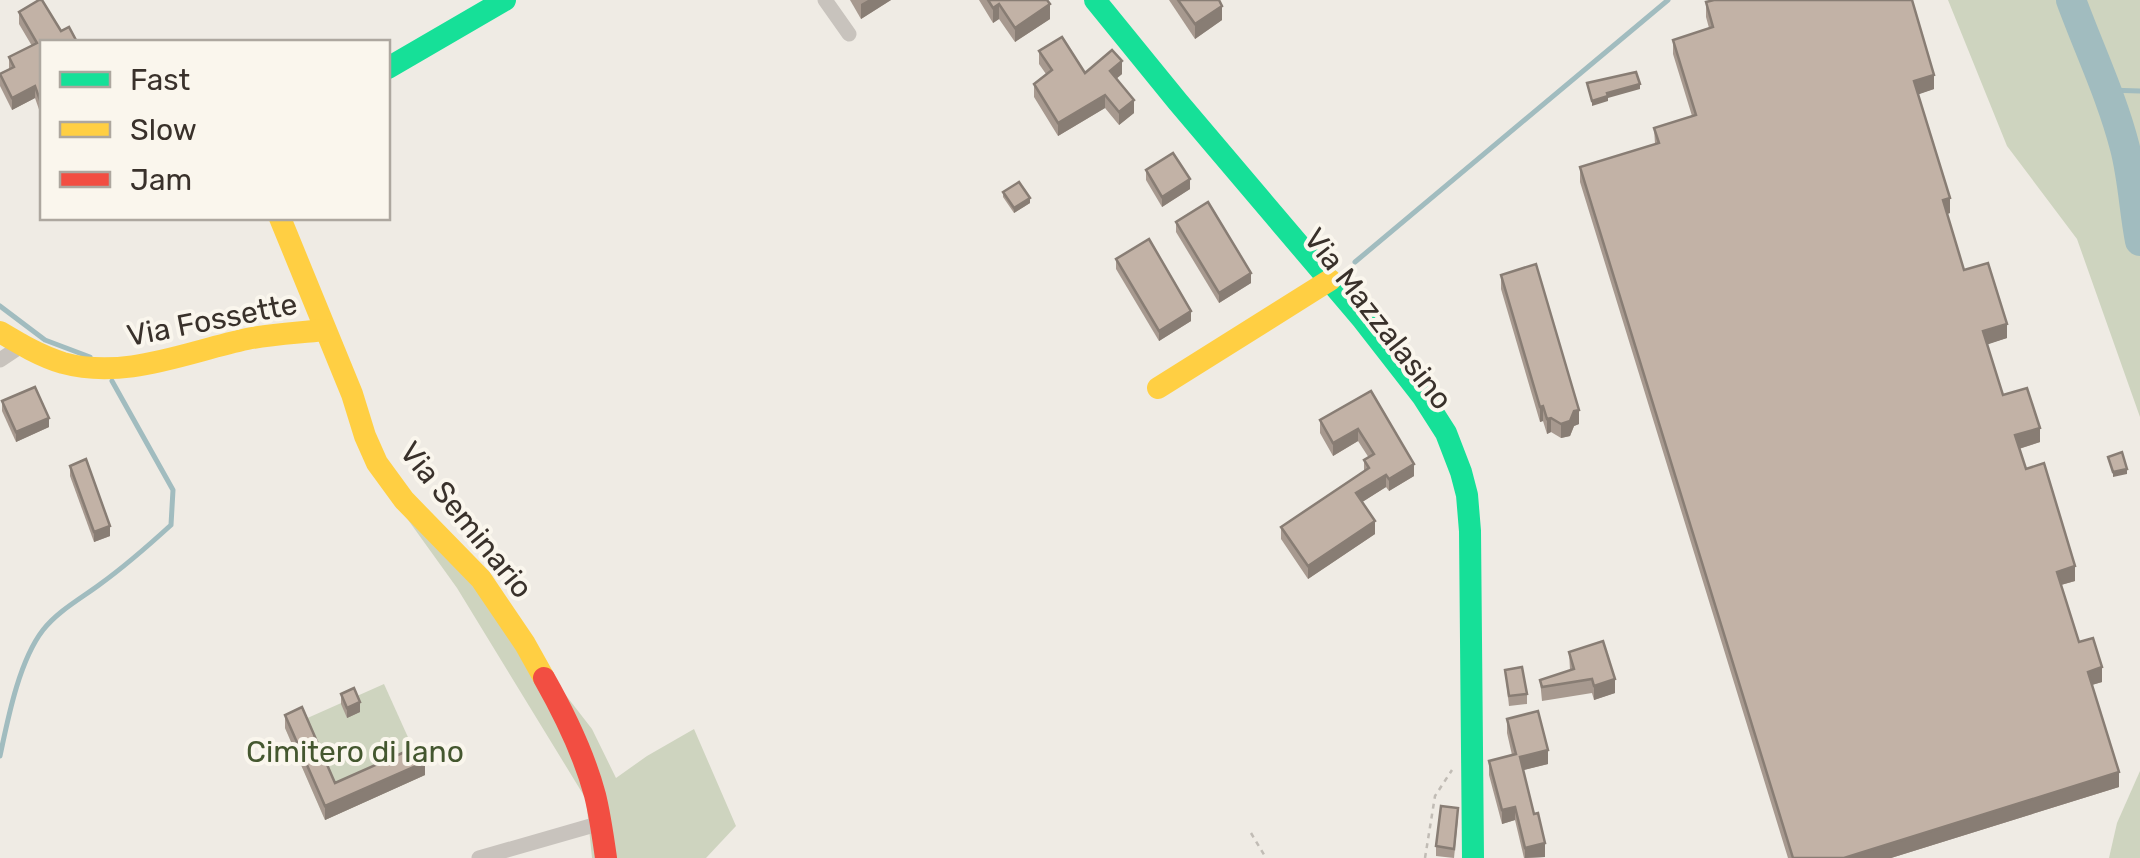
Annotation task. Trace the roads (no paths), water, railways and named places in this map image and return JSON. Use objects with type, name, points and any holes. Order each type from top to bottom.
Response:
[{"type":"street","points":[[390,67],[505,0]]},
{"type":"street","points":[[825,0],[849,34]]},
{"type":"street","name":"Via Mazzalasino","points":[[1095,0],[1330,280],[1446,432],[1461,472],[1470,531],[1473,858]]},
{"type":"street","name":"Via Seminario","points":[[281,220],[377,464],[404,500],[481,579],[556,698],[593,786],[606,858]]},
{"type":"street","points":[[1158,388],[1330,280]]},
{"type":"street","name":"Via Fossette","points":[[0,332],[36,354],[72,366],[114,370],[150,365],[240,341],[324,330]]},
{"type":"street","points":[[0,360],[21,346]]},
{"type":"street","points":[[479,858],[600,822]]},
{"type":"waterway","points":[[1355,262],[1668,0]]},
{"type":"waterway","points":[[2071,0],[2120,129],[2140,241]]},
{"type":"waterway","points":[[2107,90],[2140,91]]},
{"type":"waterway","points":[[0,306],[45,340],[90,357]]},
{"type":"waterway","points":[[0,756],[21,673],[43,630],[171,525],[173,490],[112,381]]},
{"type":"park label","name":"Cimitero di Iano","points":[[355,752]]}]
